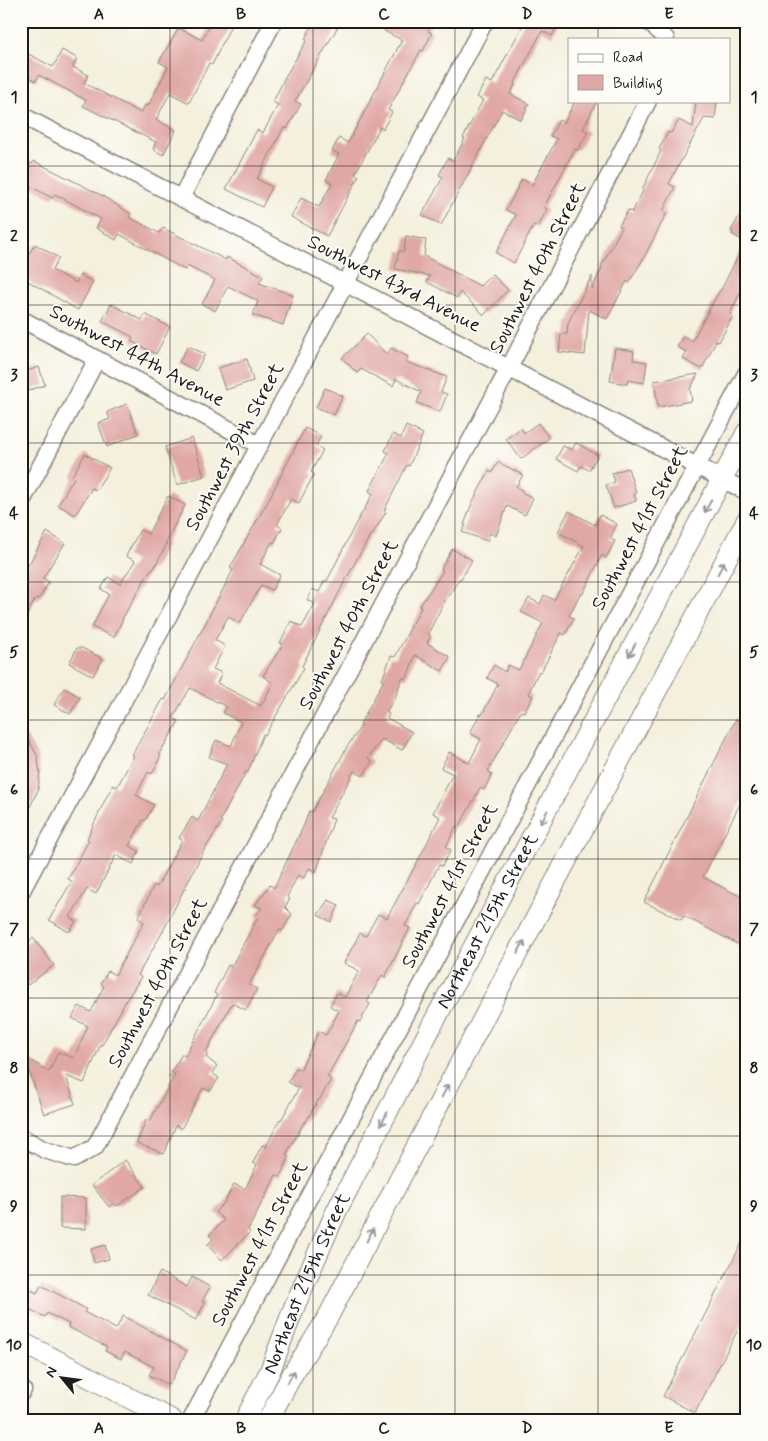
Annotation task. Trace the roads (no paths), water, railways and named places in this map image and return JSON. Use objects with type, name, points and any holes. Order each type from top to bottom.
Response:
[{"type":"street","points":[[181,198],[274,21]]},
{"type":"street","name":"Southwest 39th Street","points":[[21,892],[347,284],[485,21]]},
{"type":"street","points":[[646,21],[653,25],[665,38]]},
{"type":"street","name":"Southwest 40th Street","points":[[21,1137],[45,1150],[74,1158],[95,1146],[510,368],[647,102]]},
{"type":"street","name":"Southwest 43rd Avenue","points":[[21,115],[747,492]]},
{"type":"street","name":"Southwest 44th Avenue","points":[[21,319],[259,445]]},
{"type":"street","points":[[21,503],[97,359]]},
{"type":"street","name":"Southwest 41st Street","points":[[191,1420],[747,372]]},
{"type":"street","name":"Northeast 215th Street","points":[[246,1420],[270,1371],[295,1305],[336,1212],[747,432]]},
{"type":"street","name":"Northeast 215th Street","points":[[268,1420],[292,1375],[328,1317],[519,950],[747,520]]},
{"type":"street","points":[[404,1017],[430,1031]]},
{"type":"street","points":[[21,1342],[172,1420]]}]
